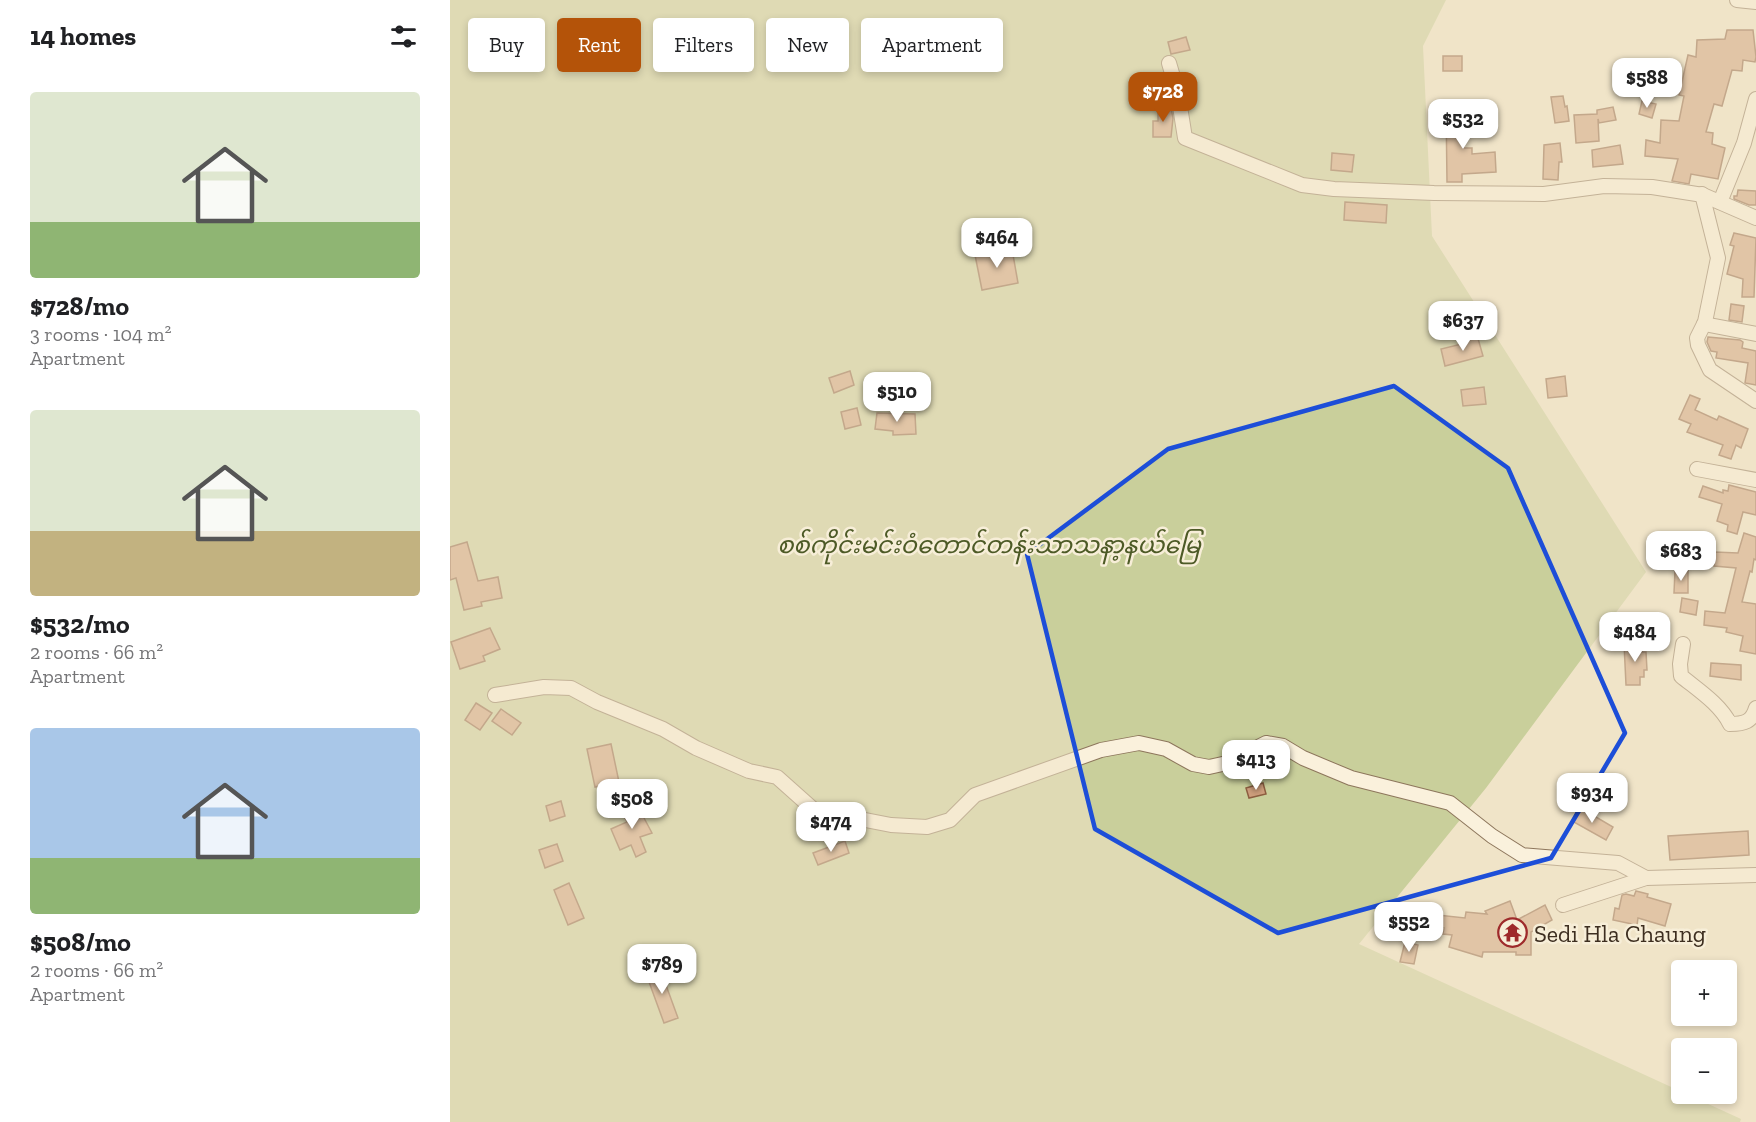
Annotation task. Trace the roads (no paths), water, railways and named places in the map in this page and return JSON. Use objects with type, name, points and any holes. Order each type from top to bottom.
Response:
[{"type":"street","points":[[1737,0],[1756,2]]},
{"type":"street","points":[[1169,63],[1178,94],[1185,138],[1302,185],[1334,189],[1434,193],[1533,194],[1604,186],[1640,187],[1702,194],[1756,218]]},
{"type":"street","points":[[1720,202],[1743,143],[1756,99]]},
{"type":"street","points":[[1702,194],[1718,258],[1704,324],[1697,338],[1698,345],[1710,370],[1756,401]]},
{"type":"street","points":[[1704,324],[1756,334]]},
{"type":"street","points":[[1697,469],[1756,480]]},
{"type":"street","points":[[1683,644],[1681,676],[1710,700],[1726,716],[1730,724],[1745,723],[1753,716],[1756,708]]},
{"type":"street","points":[[495,695],[544,687],[571,688],[749,771],[777,777],[814,810],[891,825],[927,827],[950,820],[975,795],[1009,785],[1101,750],[1139,743],[1166,749],[1193,764],[1209,767],[1227,763],[1266,743],[1284,747],[1351,778],[1450,803],[1492,836],[1522,855],[1618,863],[1646,878]]},
{"type":"street","points":[[1563,904],[1646,878],[1756,875]]},
{"type":"place","name":"Sedi Hla Chaung","points":[[1513,933]]},
{"type":"park label","name":"စစ်ကိုင်းမင်းဝံတောင်တန်းသာသနာ့နယ်မြေ","points":[[989,544]]}]
